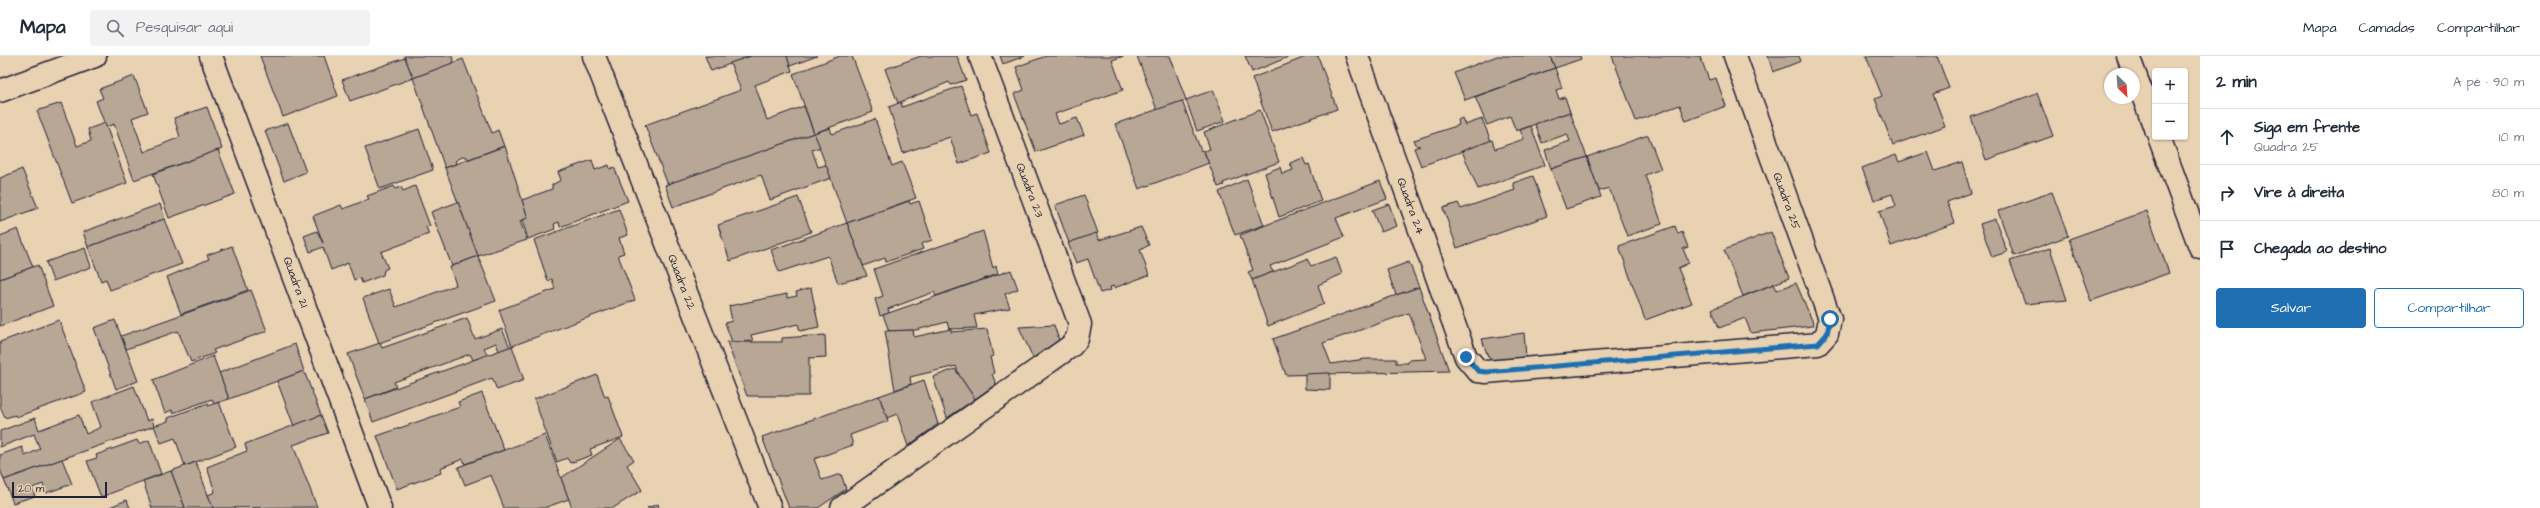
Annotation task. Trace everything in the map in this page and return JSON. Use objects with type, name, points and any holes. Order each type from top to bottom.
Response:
[{"type":"street","points":[[0,90],[95,56]]},
{"type":"street","name":"Quadra 21","points":[[211,56],[380,508]]},
{"type":"street","name":"Quadra 22","points":[[594,56],[770,508]]},
{"type":"street","name":"Quadra 23","points":[[842,508],[1071,346],[1077,340],[1080,324],[980,56]]},
{"type":"street","name":"Quadra 24","points":[[1357,56],[1466,357],[1478,371],[1486,372],[1818,344]]},
{"type":"street","name":"Quadra 25","points":[[1735,56],[1830,319],[1827,334],[1818,344]]},
{"type":"street","points":[[2128,56],[2152,120]]},
{"type":"street","points":[[2160,140],[2200,247]]},
{"type":"building","points":[[260,56],[324,56],[338,96],[283,117]]},
{"type":"building","points":[[404,56],[452,56],[454,63],[413,78]]},
{"type":"building","points":[[705,56],[751,56],[711,71]]},
{"type":"building","points":[[751,56],[787,56],[792,71],[755,85],[767,120],[804,106],[814,133],[668,185],[645,125],[741,90],[730,63]]},
{"type":"building","points":[[787,56],[817,56],[790,66]]},
{"type":"building","points":[[840,56],[852,56],[873,112],[814,133],[793,74]]},
{"type":"building","points":[[921,56],[957,56],[966,80],[951,85],[949,82],[898,103],[885,69]]},
{"type":"building","points":[[1000,56],[1025,56],[1003,64]]},
{"type":"building","points":[[1046,56],[1124,56],[1112,60],[1123,90],[1055,114],[1059,124],[1077,118],[1084,135],[1036,152],[1014,94],[1024,90],[1016,67]]},
{"type":"building","points":[[1137,56],[1170,56],[1186,100],[1157,110]]},
{"type":"building","points":[[1245,56],[1291,56],[1252,72]]},
{"type":"building","points":[[1308,56],[1318,56],[1337,109],[1272,132],[1252,78]]},
{"type":"building","points":[[1497,56],[1550,56],[1555,68],[1465,100],[1454,73]]},
{"type":"building","points":[[1550,56],[1580,56],[1581,59],[1555,68]]},
{"type":"building","points":[[1612,56],[1700,56],[1709,80],[1716,78],[1726,106],[1686,121],[1680,105],[1636,121]]},
{"type":"building","points":[[1768,56],[1799,56],[1801,61],[1773,72]]},
{"type":"building","points":[[1866,56],[1937,56],[1949,88],[1933,94],[1945,126],[1893,145],[1875,99],[1882,96]]},
{"type":"building","points":[[405,58],[413,78],[350,101],[342,80]]},
{"type":"building","points":[[463,59],[492,133],[498,130],[504,146],[469,159],[464,156],[455,161],[456,164],[445,168],[413,78]]},
{"type":"building","points":[[1555,68],[1562,88],[1556,90],[1559,99],[1565,97],[1570,112],[1516,131],[1510,116],[1487,125],[1475,97]]},
{"type":"building","points":[[134,76],[148,112],[132,118],[144,152],[180,137],[174,118],[207,107],[222,149],[134,180],[114,124],[106,127],[96,101],[103,98],[99,89]]},
{"type":"building","points":[[961,86],[971,115],[977,113],[991,153],[959,164],[950,137],[903,153],[889,107],[901,102],[902,107]]},
{"type":"building","points":[[1213,90],[1225,121],[1197,131],[1186,100]]},
{"type":"building","points":[[2037,93],[2053,136],[1986,160],[1971,117]]},
{"type":"building","points":[[1182,101],[1201,151],[1203,150],[1209,163],[1139,189],[1115,124]]},
{"type":"building","points":[[61,103],[77,146],[91,141],[88,129],[105,123],[127,183],[72,203],[37,111]]},
{"type":"building","points":[[1260,110],[1279,162],[1223,183],[1224,185],[1218,187],[1204,151],[1210,149],[1204,132]]},
{"type":"building","points":[[1570,112],[1587,157],[1551,169],[1545,150],[1570,141],[1567,134],[1542,143],[1535,124]]},
{"type":"building","points":[[1462,118],[1465,125],[1482,119],[1491,141],[1421,166],[1414,148],[1420,146],[1417,146],[1414,140],[1459,125],[1458,120]]},
{"type":"building","points":[[875,119],[892,166],[902,162],[916,198],[847,223],[814,133],[830,128],[832,134]]},
{"type":"building","points":[[288,123],[306,172],[284,181],[265,131]]},
{"type":"building","points":[[1531,126],[1545,165],[1478,189],[1462,151],[1492,140],[1495,149],[1524,139],[1520,130]]},
{"type":"building","points":[[419,129],[433,170],[380,189],[365,148]]},
{"type":"building","points":[[814,133],[820,147],[812,150],[818,167],[826,165],[831,178],[770,200],[761,175],[673,207],[665,185]]},
{"type":"building","points":[[1648,135],[1661,169],[1645,175],[1662,224],[1627,236],[1609,188],[1599,191],[1587,157]]},
{"type":"building","points":[[505,146],[528,218],[520,221],[527,240],[478,256],[445,168]]},
{"type":"building","points":[[218,150],[235,194],[169,218],[153,174]]},
{"type":"building","points":[[1928,152],[1935,171],[1962,162],[1971,193],[1947,202],[1955,223],[1891,246],[1879,211],[1896,206],[1892,194],[1874,200],[1862,168],[1896,155],[1899,162]]},
{"type":"building","points":[[1587,157],[1601,197],[1566,209],[1551,169]]},
{"type":"building","points":[[1303,158],[1306,165],[1309,164],[1321,201],[1279,217],[1265,173],[1280,167],[1282,174],[1293,170],[1290,163]]},
{"type":"building","points":[[592,160],[595,170],[609,165],[610,169],[614,167],[628,201],[560,227],[559,222],[554,224],[555,229],[528,239],[522,220],[528,218],[522,200],[552,189],[552,185],[561,180],[558,172]]},
{"type":"building","points":[[22,169],[38,208],[0,222],[0,178]]},
{"type":"building","points":[[1533,176],[1547,216],[1457,248],[1443,208],[1458,203],[1461,209],[1515,190],[1513,183]]},
{"type":"building","points":[[1247,179],[1264,225],[1235,235],[1219,192]]},
{"type":"building","points":[[1380,181],[1387,199],[1336,218],[1344,237],[1270,266],[1273,272],[1252,280],[1248,272],[1253,270],[1240,235]]},
{"type":"building","points":[[394,186],[396,189],[401,187],[403,191],[415,186],[430,226],[426,227],[429,234],[381,252],[388,268],[384,270],[383,275],[362,283],[360,278],[354,280],[348,263],[331,270],[323,247],[310,252],[304,236],[317,231],[323,243],[313,216],[341,205],[343,209],[369,199],[367,196]]},
{"type":"building","points":[[2052,192],[2068,236],[2014,256],[1998,211]]},
{"type":"building","points":[[1084,195],[1098,233],[1069,243],[1055,205]]},
{"type":"building","points":[[798,197],[811,232],[730,261],[718,225]]},
{"type":"building","points":[[909,201],[910,204],[919,201],[932,240],[921,244],[923,249],[886,262],[885,258],[863,266],[847,223]]},
{"type":"building","points":[[458,202],[478,256],[452,266],[431,212]]},
{"type":"building","points":[[160,204],[165,219],[88,247],[83,232]]},
{"type":"building","points":[[1389,204],[1397,226],[1381,232],[1372,210]]},
{"type":"building","points":[[619,209],[628,235],[619,238],[624,253],[618,255],[635,300],[512,346],[499,310],[555,289],[552,279],[548,281],[534,240]]},
{"type":"building","points":[[2147,211],[2169,273],[2091,301],[2069,239]]},
{"type":"building","points":[[164,219],[182,264],[110,290],[106,279],[101,281],[88,247]]},
{"type":"building","points":[[1995,219],[2007,252],[1992,257],[1980,224]]},
{"type":"building","points":[[847,223],[867,276],[838,283],[828,256],[779,272],[771,250]]},
{"type":"building","points":[[1675,226],[1678,234],[1682,232],[1688,247],[1683,249],[1689,263],[1678,268],[1692,303],[1645,320],[1619,246]]},
{"type":"building","points":[[1141,227],[1149,245],[1140,250],[1149,275],[1114,288],[1114,286],[1110,287],[1111,290],[1100,293],[1088,259],[1076,263],[1068,243],[1096,233],[1099,240]]},
{"type":"building","points":[[18,229],[33,267],[0,279],[0,236]]},
{"type":"building","points":[[983,231],[993,268],[996,266],[998,274],[936,296],[934,292],[888,309],[889,313],[880,316],[875,299],[883,296],[874,269]]},
{"type":"building","points":[[1771,232],[1789,278],[1743,296],[1724,250]]},
{"type":"building","points":[[232,246],[248,290],[181,314],[167,277],[209,259],[207,255]]},
{"type":"building","points":[[85,248],[91,267],[53,281],[46,262]]},
{"type":"building","points":[[2050,248],[2067,300],[2025,304],[2010,261]]},
{"type":"building","points":[[478,256],[496,301],[379,343],[363,298],[389,289],[396,307],[456,285],[450,267]]},
{"type":"building","points":[[1336,257],[1342,274],[1318,285],[1324,304],[1268,326],[1252,280],[1307,259],[1311,266]]},
{"type":"building","points":[[1409,262],[1419,287],[1396,295],[1387,270]]},
{"type":"building","points":[[38,265],[53,306],[0,326],[0,279]]},
{"type":"building","points":[[1011,270],[1018,289],[1005,294],[1010,308],[974,315],[977,328],[949,329],[947,322],[916,330],[889,331],[883,315]]},
{"type":"building","points":[[1796,283],[1814,325],[1751,333],[1745,318],[1719,328],[1712,309],[1774,284],[1777,290]]},
{"type":"building","points":[[1419,287],[1449,371],[1286,375],[1273,339]],"holes":[[[1409,313],[1426,359],[1409,360],[1408,363],[1396,363],[1396,359],[1365,359],[1331,364],[1323,343]]]},
{"type":"building","points":[[811,288],[819,327],[800,331],[798,324],[751,335],[753,341],[732,342],[725,323],[732,321],[729,306],[787,294],[787,298],[797,296],[796,292]]},
{"type":"building","points":[[251,290],[267,331],[213,350],[215,353],[191,362],[178,331],[126,349],[121,336]]},
{"type":"building","points":[[467,318],[475,339],[502,329],[510,347],[499,351],[496,343],[484,348],[487,355],[473,360],[470,354],[394,382],[396,387],[365,399],[348,354],[380,343],[382,348]]},
{"type":"building","points":[[59,320],[86,392],[16,417],[15,415],[5,418],[0,406],[0,342]]},
{"type":"building","points":[[115,320],[138,381],[116,389],[94,328]]},
{"type":"building","points":[[1054,325],[1059,340],[1033,358],[1019,327]]},
{"type":"building","points":[[951,329],[951,332],[987,329],[993,356],[990,357],[994,373],[992,374],[996,384],[975,399],[959,375],[956,366],[910,377],[911,384],[895,390],[885,331],[913,330],[914,337]]},
{"type":"building","points":[[1524,333],[1526,357],[1493,360],[1488,357],[1482,339]]},
{"type":"building","points":[[825,335],[826,357],[809,358],[809,396],[747,396],[727,342],[782,342],[782,338]]},
{"type":"building","points":[[295,344],[304,371],[229,399],[219,373]]},
{"type":"building","points":[[512,346],[524,380],[497,390],[492,378],[373,422],[365,399]]},
{"type":"building","points":[[213,356],[229,399],[214,404],[212,399],[173,413],[172,410],[165,413],[153,380]]},
{"type":"building","points":[[955,369],[975,399],[947,418],[933,377]]},
{"type":"building","points":[[304,371],[321,415],[294,426],[277,381]]},
{"type":"building","points":[[1330,373],[1330,390],[1305,389],[1305,374]]},
{"type":"building","points":[[597,375],[605,397],[608,396],[623,437],[590,449],[592,455],[570,463],[567,458],[557,462],[534,399]]},
{"type":"building","points":[[924,380],[938,424],[908,446],[897,414],[887,418],[879,396]]},
{"type":"building","points":[[134,386],[147,421],[152,419],[154,426],[4,480],[0,469],[0,455],[22,447],[25,456],[40,449],[34,434],[0,447],[0,431],[35,418],[39,430],[79,415],[86,434],[101,427],[92,402]]},
{"type":"building","points":[[482,393],[504,450],[465,464],[463,459],[440,468],[441,473],[397,489],[377,436],[460,407],[458,402]]},
{"type":"building","points":[[879,396],[888,421],[850,435],[853,445],[814,459],[822,480],[841,474],[846,489],[818,508],[789,508],[762,437]]},
{"type":"building","points":[[219,402],[236,447],[185,466],[175,438],[161,443],[154,426],[168,421],[168,418],[208,403],[208,406]]},
{"type":"building","points":[[321,415],[328,433],[293,445],[317,507],[213,508],[208,495],[215,492],[207,467],[247,451],[245,444]]},
{"type":"building","points":[[545,435],[569,499],[544,508],[504,508],[491,475],[465,485],[458,467]]},
{"type":"building","points":[[620,439],[634,460],[627,465],[642,490],[613,508],[572,508],[561,478]]},
{"type":"building","points":[[137,440],[139,444],[149,440],[161,474],[101,497],[87,461],[97,458],[96,455]]},
{"type":"building","points":[[62,459],[72,484],[46,493],[43,484],[32,488],[35,496],[13,503],[4,480]]},
{"type":"building","points":[[196,462],[213,508],[185,508],[171,471]]},
{"type":"building","points":[[171,471],[185,508],[152,508],[143,481]]},
{"type":"building","points":[[127,500],[130,508],[107,508]]},
{"type":"building","points":[[658,504],[659,508],[647,508]]},
{"type":"route","points":[[1466,357],[1478,371],[1486,372],[1818,344],[1827,334],[1830,327],[1830,319]]}]
